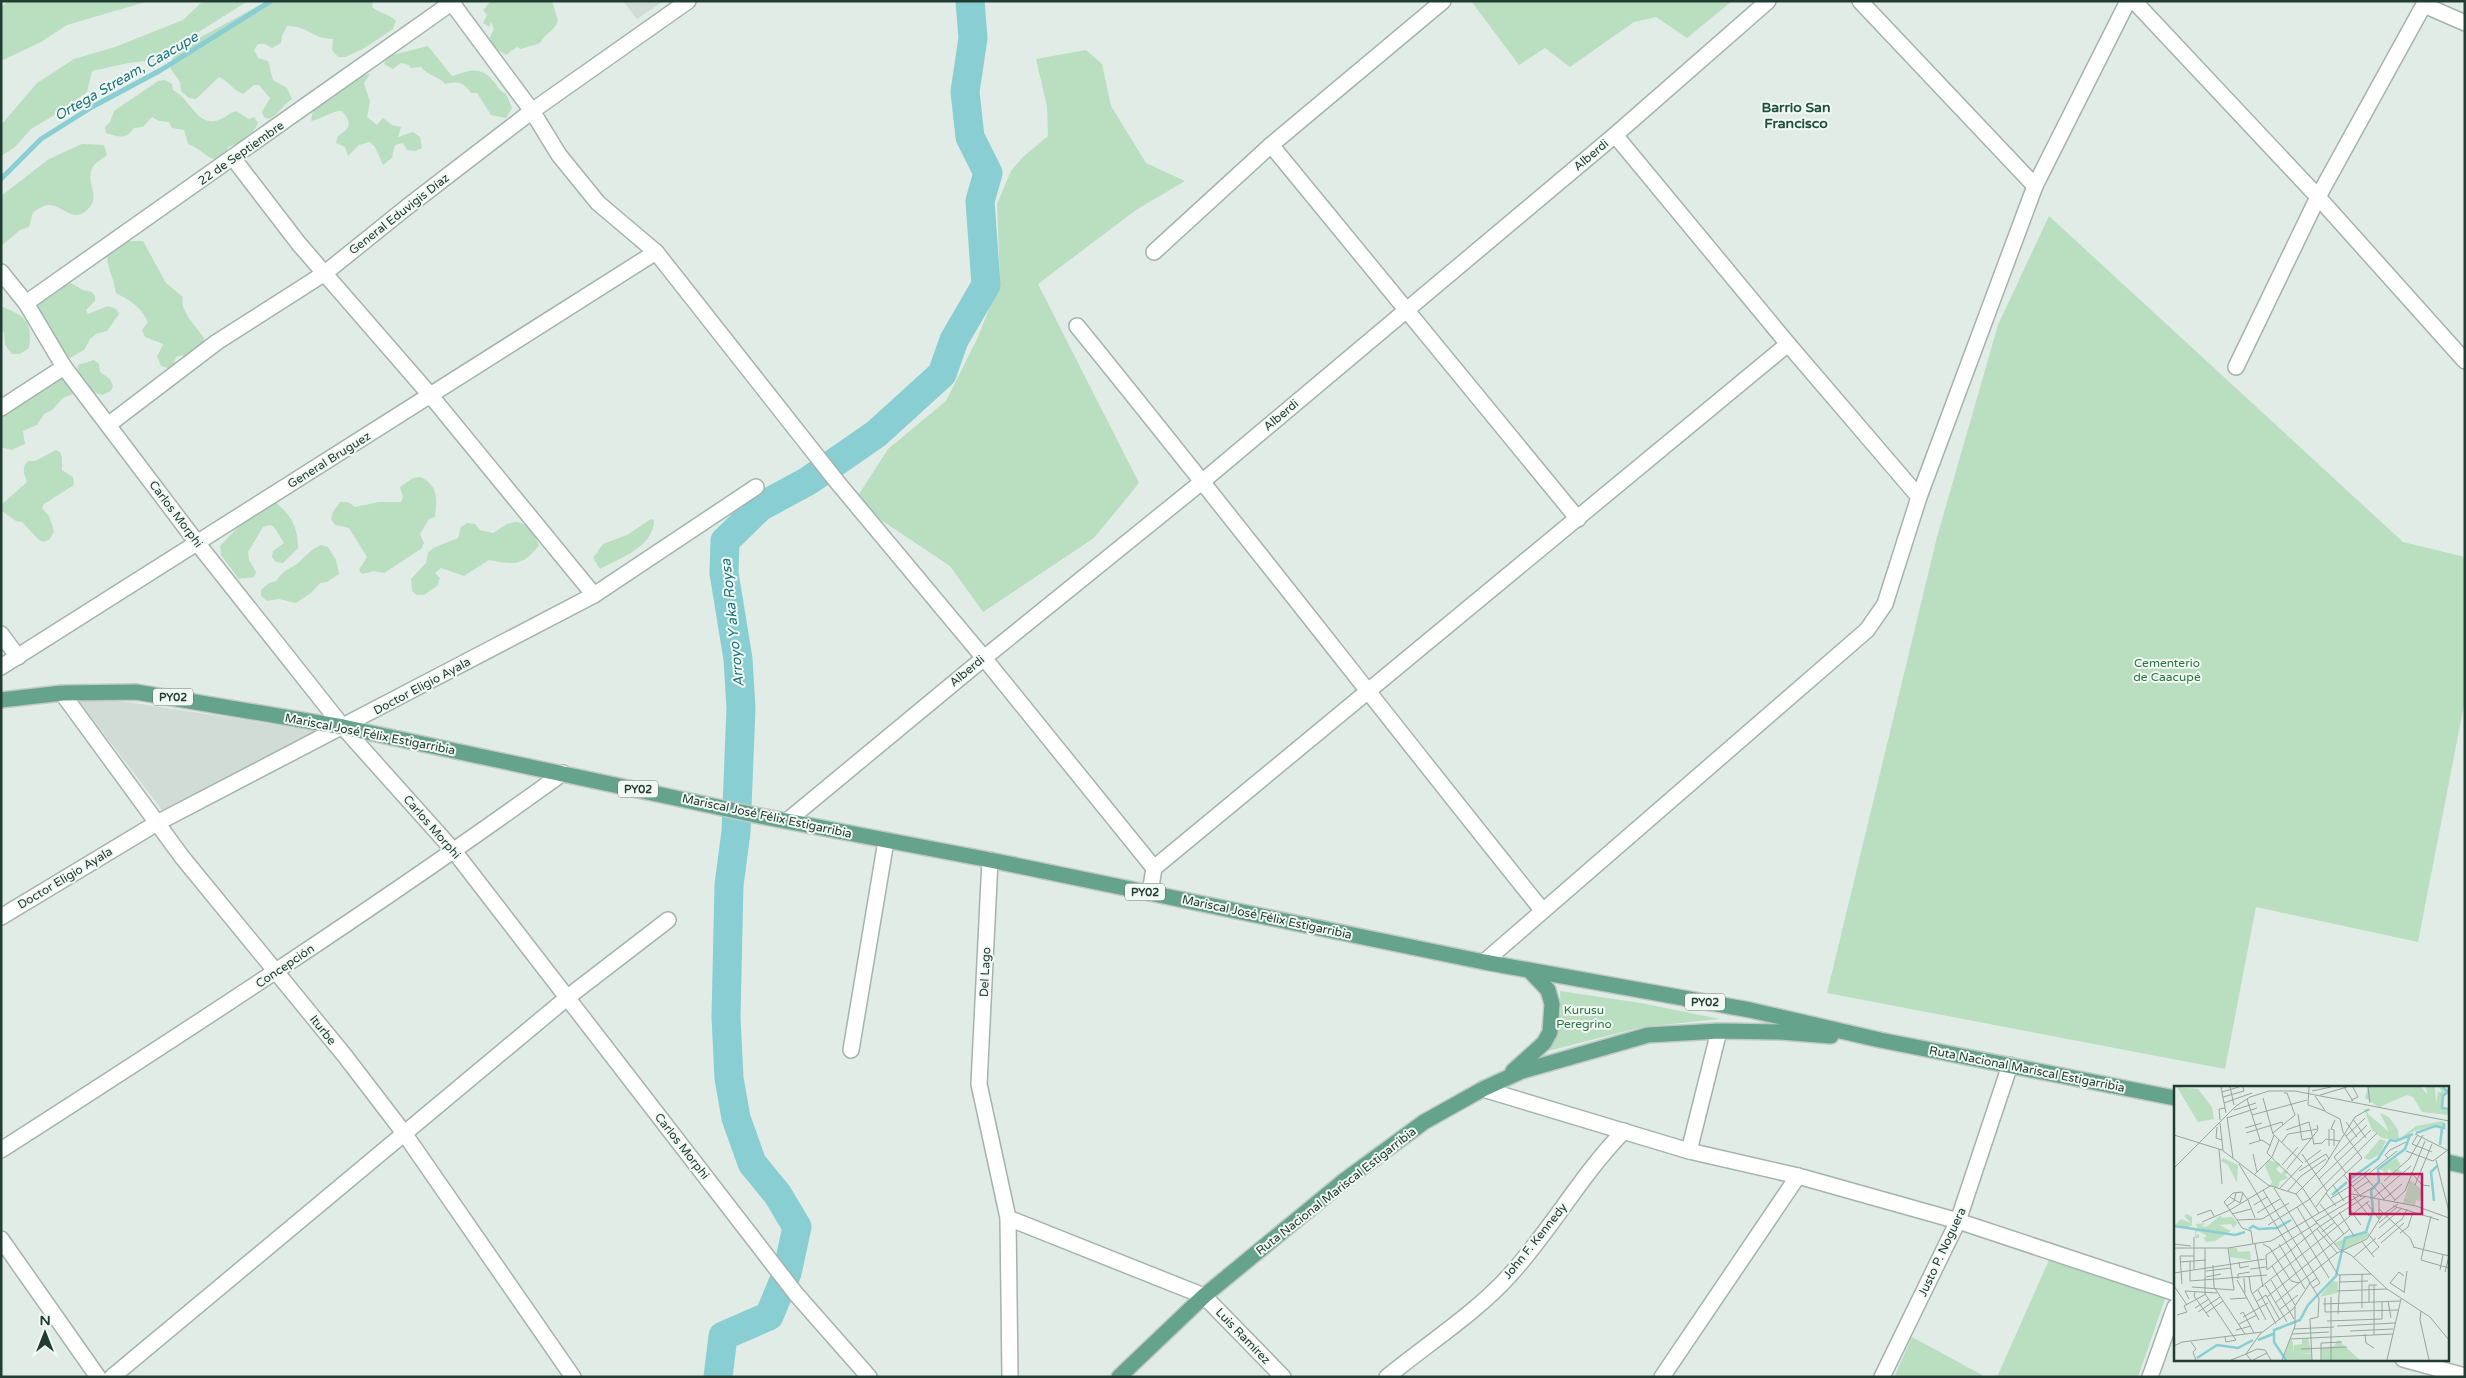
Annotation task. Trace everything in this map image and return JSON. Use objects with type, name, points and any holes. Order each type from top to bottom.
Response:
[{"type":"main road","name":"Mariscal José Félix Estigarribia","points":[[1,700],[62,693],[136,692],[343,727],[760,816],[990,860],[1530,971]]},
{"type":"main road","name":"Ruta Nacional Mariscal Estigarribia","points":[[1530,971],[1750,1010],[1880,1040],[2174,1098]]},
{"type":"main road","points":[[1505,1078],[1544,1043],[1550,1032],[1552,1004],[1548,990],[1530,971]]},
{"type":"main road","name":"Ruta Nacional Mariscal Estigarribia","points":[[1119,1377],[1204,1296],[1386,1148],[1431,1118],[1505,1078],[1648,1035],[1720,1031],[1780,1032],[1880,1040]]},
{"type":"main road","points":[[2448,1162],[2465,1166]]},
{"type":"street","name":"General Eduvigis Díaz","points":[[108,425],[218,342],[325,273],[532,111],[688,1]]},
{"type":"street","points":[[1154,252],[1271,145],[1443,1]]},
{"type":"street","name":"Alberdi","points":[[787,821],[984,658],[1203,481],[1616,135],[1768,1]]},
{"type":"street","points":[[1860,1],[2035,186]]},
{"type":"street","points":[[1484,962],[1867,630],[1885,604],[1919,497],[2035,186],[2128,1]]},
{"type":"street","points":[[2134,1],[2318,197],[2465,361]]},
{"type":"street","points":[[453,2],[532,111],[559,155],[598,203],[656,252],[812,451],[984,658],[1154,868]]},
{"type":"street","name":"22 de Septiembre","points":[[26,302],[453,2]]},
{"type":"street","points":[[2236,367],[2318,197],[2425,3],[2465,23]]},
{"type":"street","points":[[1616,135],[1788,344],[1919,497]]},
{"type":"street","points":[[1271,145],[1578,519]]},
{"type":"street","points":[[233,158],[299,244],[430,396],[594,595]]},
{"type":"street","name":"General Bruguez","points":[[1,667],[198,544],[656,252]]},
{"type":"street","name":"Carlos Morphi","points":[[1,272],[26,302],[64,367],[198,544],[343,727],[454,851],[796,1294],[869,1377]]},
{"type":"street","points":[[1077,326],[1203,481],[1367,692],[1542,910]]},
{"type":"street","points":[[1150,893],[1154,868],[1788,344]]},
{"type":"street","points":[[1,408],[64,367]]},
{"type":"street","name":"Doctor Eligio Ayala","points":[[1,916],[157,823],[594,595],[756,487]]},
{"type":"street","points":[[1,634],[18,657]]},
{"type":"street","name":"Iturbe","points":[[62,693],[182,857],[404,1132],[573,1377]]},
{"type":"street","name":"Concepción","points":[[1,1150],[276,972],[454,851],[563,773]]},
{"type":"street","points":[[850,1050],[886,841]]},
{"type":"street","name":"Del Lago","points":[[990,860],[979,1084],[1008,1218]]},
{"type":"street","points":[[112,1377],[568,997],[668,920]]},
{"type":"street","points":[[1689,1151],[1720,1031]]},
{"type":"street","name":"Justo P. Noguera","points":[[1882,1377],[1958,1221],[2010,1065]]},
{"type":"street","points":[[1483,1089],[1689,1151],[1798,1176],[1958,1221],[2174,1293]]},
{"type":"street","name":"John F. Kennedy","points":[[1387,1377],[1481,1302],[1509,1276],[1537,1243],[1603,1152],[1624,1131]]},
{"type":"street","points":[[1662,1377],[1798,1176]]},
{"type":"street","points":[[1010,1377],[1008,1218],[1204,1296]]},
{"type":"street","points":[[1,1239],[98,1377]]},
{"type":"street","name":"Luis Ramírez","points":[[1204,1296],[1283,1377]]},
{"type":"street","points":[[2150,1377],[2174,1310]]},
{"type":"street","points":[[2407,1360],[2465,1376]]},
{"type":"shaded area","points":[[623,1],[663,1],[637,19]]},
{"type":"shaded area","points":[[75,696],[134,703],[315,731],[162,810]]},
{"type":"green space","points":[[9,1],[149,1],[67,25],[41,42],[1,61],[1,7]]},
{"type":"green space","points":[[203,1],[248,1],[154,60],[128,63],[92,71],[87,92],[63,110],[31,129],[15,147],[1,156],[1,125],[37,83],[74,59],[115,47],[183,20]]},
{"type":"green space","points":[[267,1],[373,1],[372,7],[396,21],[393,29],[363,49],[345,57],[338,57],[332,50],[333,39],[320,37],[306,30],[294,27],[287,26],[281,43],[272,48],[265,44],[258,44],[254,50],[258,58],[268,61],[273,80],[287,88],[292,99],[269,119],[264,117],[262,112],[270,98],[259,85],[254,85],[243,94],[219,77],[196,99],[189,98],[181,91],[180,82],[170,68],[173,57],[181,48]]},
{"type":"green space","points":[[491,1],[552,1],[558,21],[540,43],[521,49],[517,47],[506,55],[493,47],[490,37],[494,29],[491,22],[489,27],[483,23],[487,15],[483,10]]},
{"type":"green space","points":[[1471,1],[1732,1],[1687,38],[1656,17],[1634,22],[1570,67],[1545,48],[1519,65]]},
{"type":"green space","points":[[428,46],[452,76],[475,70],[485,73],[490,77],[500,90],[506,94],[512,108],[506,118],[491,115],[477,93],[471,93],[460,83],[445,84],[421,67],[411,68],[409,65],[401,63],[393,69],[384,64],[388,56]]},
{"type":"green space","points":[[1086,50],[1102,64],[1111,106],[1146,163],[1185,181],[1136,210],[1038,284],[1139,483],[1094,538],[983,612],[950,566],[854,502],[888,449],[946,401],[977,339],[1000,282],[997,204],[1011,171],[1023,157],[1048,136],[1047,106],[1036,59]]},
{"type":"green space","points":[[370,74],[364,83],[370,102],[367,117],[377,125],[383,118],[392,125],[401,127],[398,137],[413,132],[420,137],[422,148],[415,151],[407,150],[403,143],[395,145],[392,158],[383,165],[375,147],[370,142],[359,145],[348,156],[345,147],[336,143],[338,136],[349,125],[342,111],[334,112],[311,121],[313,109],[355,77]]},
{"type":"green space","points":[[165,80],[172,84],[173,90],[203,119],[215,121],[236,111],[249,119],[254,117],[258,123],[246,138],[228,147],[226,154],[218,161],[188,144],[184,130],[172,128],[169,122],[159,121],[152,117],[143,127],[134,128],[125,136],[106,133],[105,127],[110,122],[114,111],[158,81]]},
{"type":"green space","points":[[82,144],[104,145],[107,155],[95,164],[90,175],[94,198],[89,208],[78,215],[53,205],[43,206],[33,212],[29,227],[20,230],[1,246],[1,196],[49,159]]},
{"type":"green space","name":"Cementerio de Caacupé","points":[[2049,216],[2403,542],[2465,557],[2465,700],[2418,942],[2256,907],[2225,1069],[1827,993],[1937,537],[1998,325]]},
{"type":"green space","points":[[128,241],[143,241],[166,283],[183,297],[182,302],[189,319],[204,338],[202,352],[183,361],[183,355],[176,357],[173,366],[168,368],[161,366],[157,357],[163,344],[145,337],[142,330],[148,322],[135,304],[116,293],[109,269],[107,254]]},
{"type":"green space","points":[[67,281],[83,290],[92,292],[95,296],[95,301],[86,310],[88,314],[108,306],[116,309],[119,314],[107,331],[96,334],[90,339],[84,350],[70,358],[63,354],[55,344],[53,333],[41,318],[37,300]]},
{"type":"green space","points":[[3,307],[22,317],[29,326],[29,348],[20,354],[12,354],[5,345],[4,333],[1,330],[1,308]]},
{"type":"green space","points":[[94,360],[99,364],[100,372],[110,379],[113,386],[111,391],[102,395],[91,391],[77,372],[78,365]]},
{"type":"green space","points":[[63,374],[78,392],[63,398],[52,410],[44,414],[37,425],[23,431],[25,444],[11,450],[1,447],[1,412]]},
{"type":"green space","points":[[56,450],[60,452],[62,458],[62,470],[73,477],[74,485],[44,504],[42,508],[49,516],[54,531],[50,539],[44,542],[39,540],[22,522],[16,521],[2,511],[1,505],[27,482],[24,469],[28,461],[35,461]]},
{"type":"green space","points":[[421,477],[434,489],[436,499],[435,517],[429,519],[420,534],[424,543],[421,549],[384,573],[374,571],[362,574],[359,570],[367,557],[349,528],[335,525],[331,519],[333,512],[340,502],[348,502],[355,507],[379,502],[401,502],[403,497],[400,487],[413,478]]},
{"type":"green space","points":[[276,503],[286,512],[293,523],[297,535],[298,548],[283,563],[276,562],[272,557],[273,551],[284,543],[274,527],[270,525],[263,527],[248,552],[249,560],[256,572],[254,577],[239,579],[221,555],[220,546],[252,515]]},
{"type":"green space","points":[[651,519],[654,520],[652,529],[648,538],[642,544],[626,556],[600,569],[593,558],[603,544],[627,535]]},
{"type":"green space","points":[[515,522],[524,524],[530,529],[539,545],[527,558],[517,563],[489,560],[464,576],[441,568],[435,573],[440,578],[437,586],[424,595],[417,595],[412,591],[411,579],[426,563],[428,553],[433,548],[458,538],[461,527],[467,523],[475,524],[480,530],[493,533],[507,524]]},
{"type":"green space","points":[[321,545],[328,547],[336,560],[339,574],[327,582],[320,583],[311,593],[296,603],[279,599],[267,601],[261,596],[261,590],[269,583],[276,581],[284,572]]},
{"type":"green space","name":"Kurusu Peregrino","points":[[1560,991],[1641,1003],[1720,1019],[1642,1027],[1548,1051],[1560,1023]]},
{"type":"green space","points":[[2049,1260],[2165,1299],[2138,1377],[1997,1377]]},
{"type":"green space","points":[[1912,1337],[1986,1377],[1894,1377]]},
{"type":"waterway","name":"Ortega Stream, Caacupe","points":[[1,179],[41,139],[92,107],[161,70],[271,1]]},
{"type":"waterway","name":"Arroyo Y aka Roysa","points":[[718,1377],[723,1336],[769,1316],[787,1273],[797,1227],[778,1195],[752,1163],[736,1118],[729,1078],[726,1017],[729,885],[736,832],[741,708],[738,659],[724,573],[725,541],[760,507],[808,481],[876,434],[942,374],[954,340],[986,285],[980,201],[988,173],[970,137],[965,92],[973,38],[970,1]]},
{"type":"district","name":"Barrio San Francisco","points":[[1796,116]]}]
